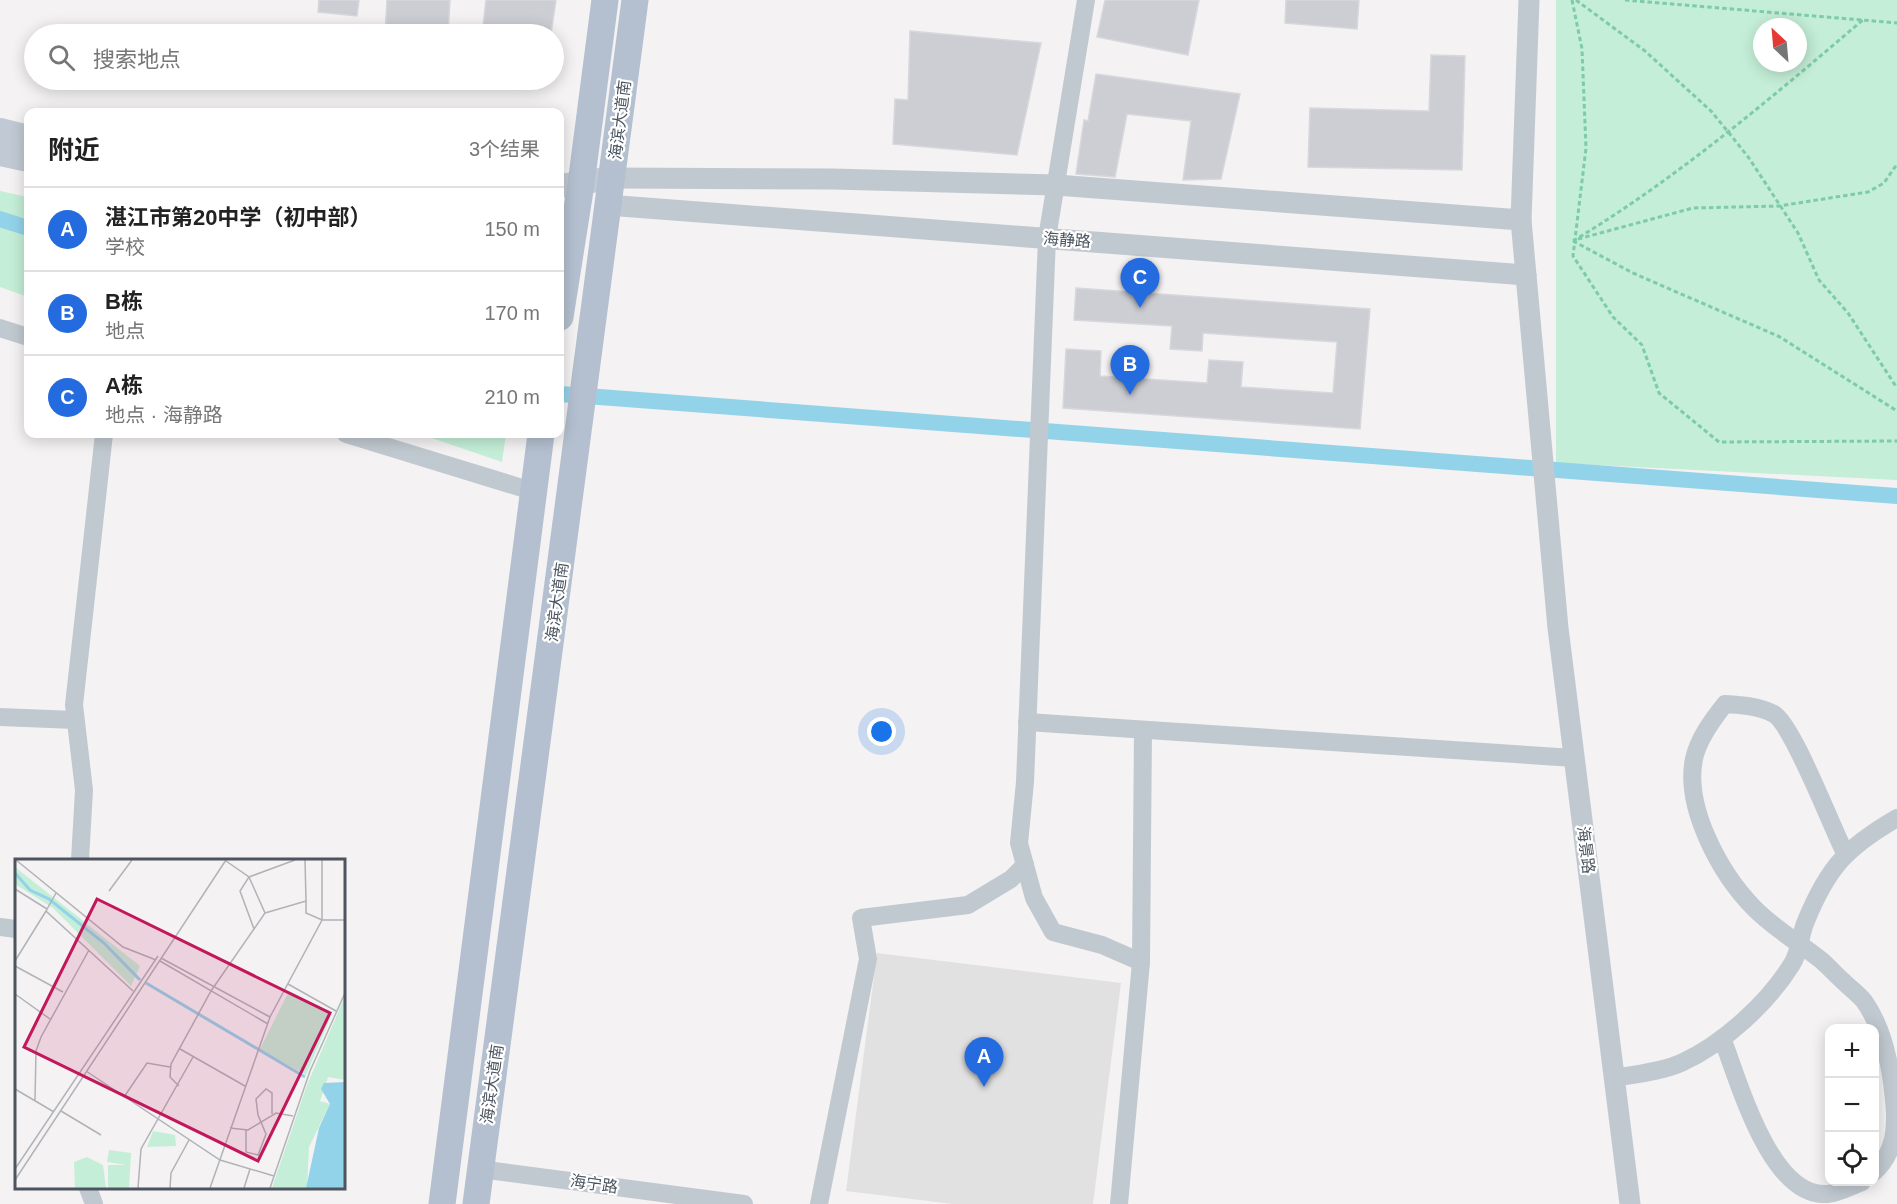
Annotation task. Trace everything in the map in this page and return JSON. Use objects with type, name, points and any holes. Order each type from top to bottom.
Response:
[{"type":"main road","name":"海滨大道南","points":[[564,266],[570,185],[605,0]]},
{"type":"main road","name":"海滨大道南","points":[[476,1204],[635,0]]},
{"type":"main road","points":[[0,130],[24,136]]},
{"type":"main road","points":[[0,154],[24,159]]},
{"type":"main road","points":[[570,185],[612,178]]},
{"type":"main road","points":[[568,214],[608,205]]},
{"type":"main road","name":"海滨大道南","points":[[442,1204],[532,491],[541,438]]},
{"type":"street","points":[[1086,0],[1047,238],[1027,722],[1019,843],[1034,898],[1053,932],[1102,945],[1141,962]]},
{"type":"street","name":"海景路","points":[[1529,0],[1521,220],[1545,496],[1574,758],[1630,1204]]},
{"type":"street","points":[[612,178],[833,179],[1056,185],[1521,220]]},
{"type":"street","name":"海静路","points":[[608,205],[1526,275]]},
{"type":"street","points":[[0,328],[24,336]]},
{"type":"street","points":[[80,859],[84,790],[74,705],[104,438]]},
{"type":"street","points":[[359,438],[532,491]]},
{"type":"street","points":[[1845,853],[1793,740],[1776,715],[1750,705],[1725,704],[1711,721],[1694,759],[1694,805],[1718,861],[1752,906],[1798,946],[1821,960],[1863,1000],[1880,1032],[1889,1065],[1896,1126],[1892,1146],[1879,1168]]},
{"type":"street","points":[[0,717],[75,720]]},
{"type":"street","points":[[1027,722],[1574,758]]},
{"type":"street","points":[[1119,1204],[1141,962],[1143,729]]},
{"type":"street","points":[[1614,1078],[1681,1063],[1732,1032],[1793,963],[1805,922],[1825,881],[1845,853],[1866,835],[1897,818]]},
{"type":"street","points":[[819,1204],[868,959],[861,918],[968,905],[1011,879],[1025,865]]},
{"type":"street","points":[[0,927],[15,929]]},
{"type":"street","points":[[1722,1038],[1769,1155],[1793,1184],[1813,1192],[1827,1194],[1850,1186]]},
{"type":"street","name":"海宁路","points":[[480,1169],[744,1204]]},
{"type":"street","points":[[88,1189],[94,1204]]},
{"type":"path","points":[[1574,0],[1645,51],[1711,111],[1749,158],[1798,233],[1819,280],[1848,313],[1897,388]]},
{"type":"path","points":[[1574,0],[1582,49],[1586,148],[1573,256],[1613,316],[1642,345],[1659,393],[1719,442],[1897,441]]},
{"type":"path","points":[[1625,0],[1897,23]]},
{"type":"path","points":[[1573,241],[1631,206],[1729,134],[1864,19]]},
{"type":"path","points":[[1573,241],[1694,208],[1779,206],[1868,192],[1884,183],[1897,164]]},
{"type":"path","points":[[1573,241],[1633,273],[1780,338],[1897,411]]},
{"type":"shaded area","points":[[877,953],[1121,983],[1093,1204],[953,1204],[846,1191]]},
{"type":"green space","points":[[1556,0],[1897,0],[1897,480],[1556,463]]},
{"type":"green space","points":[[0,191],[24,196],[24,296],[0,287]]},
{"type":"green space","points":[[432,438],[505,438],[502,462]]},
{"type":"building","points":[[319,0],[359,0],[357,16],[318,12]]},
{"type":"building","points":[[387,0],[450,0],[449,24],[386,24]]},
{"type":"building","points":[[486,0],[556,0],[552,24],[483,24]]},
{"type":"building","points":[[1105,0],[1199,0],[1188,55],[1097,37]]},
{"type":"building","points":[[1286,0],[1359,0],[1357,29],[1285,23]]},
{"type":"building","points":[[910,31],[1041,43],[1017,155],[893,144],[895,99],[908,100]]},
{"type":"building","points":[[1431,55],[1465,56],[1462,170],[1308,167],[1310,108],[1429,111]]},
{"type":"building","points":[[1096,74],[1240,94],[1221,179],[1183,180],[1191,121],[1127,114],[1115,177],[1076,174],[1084,120],[1088,121]]},
{"type":"building","points":[[1076,288],[1370,309],[1360,429],[1063,408],[1066,349],[1101,351],[1100,376],[1207,383],[1209,360],[1243,362],[1241,387],[1333,393],[1337,342],[1203,333],[1202,351],[1170,349],[1172,326],[1074,320]]},
{"type":"waterway","points":[[0,219],[24,227]]},
{"type":"waterway","points":[[564,394],[1897,496]]},
{"type":"place","name":"A栋","points":[[1140,308]]},
{"type":"place","name":"B栋","points":[[1130,395]]},
{"type":"place","name":"湛江市第20中学（初中部）","points":[[984,1087]]}]
